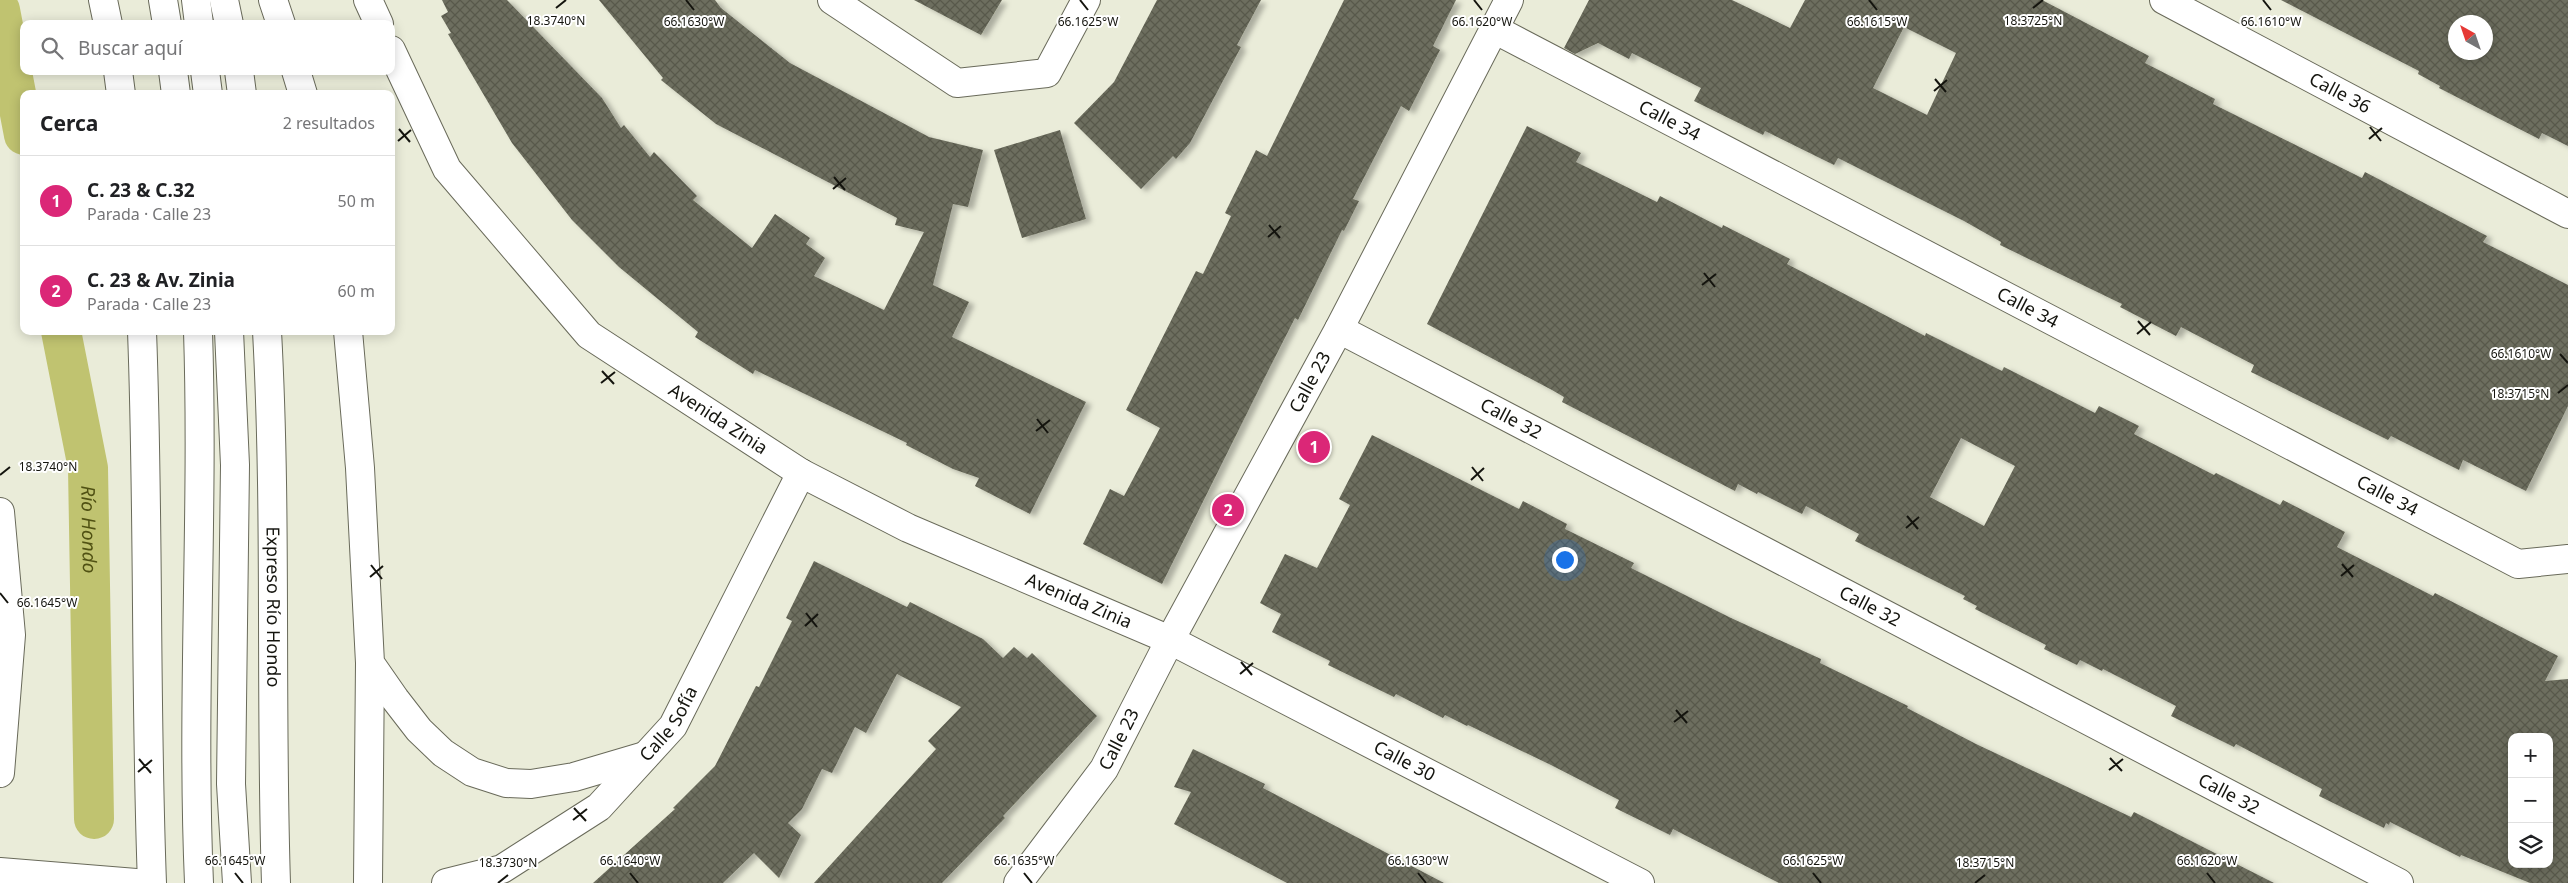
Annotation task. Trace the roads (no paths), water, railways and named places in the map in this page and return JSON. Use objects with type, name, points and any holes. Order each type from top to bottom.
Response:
[{"type":"main road","points":[[103,0],[107,20]]},
{"type":"main road","points":[[163,0],[166,20]]},
{"type":"main road","points":[[196,0],[198,20]]},
{"type":"main road","points":[[224,0],[228,20]]},
{"type":"main road","points":[[273,0],[280,20]]},
{"type":"main road","points":[[368,0],[377,20]]},
{"type":"main road","points":[[832,0],[957,82],[1047,73],[1086,0]]},
{"type":"main road","name":"Calle 23","points":[[1018,883],[1104,770],[1170,640],[1340,329],[1509,0]]},
{"type":"main road","name":"Calle 36","points":[[2164,0],[2568,214]]},
{"type":"main road","name":"Calle 34","points":[[1494,30],[2518,564],[2568,559]]},
{"type":"main road","name":"Avenida Zinia","points":[[395,58],[447,169],[589,335],[801,473],[908,528],[1170,640]]},
{"type":"main road","points":[[119,75],[120,90]]},
{"type":"main road","points":[[174,75],[175,90]]},
{"type":"main road","points":[[206,75],[207,90]]},
{"type":"main road","points":[[240,75],[241,90]]},
{"type":"main road","points":[[297,75],[302,90]]},
{"type":"main road","name":"Calle 32","points":[[1340,329],[2399,883]]},
{"type":"main road","points":[[142,335],[147,448],[148,779],[152,883]]},
{"type":"main road","points":[[198,335],[201,472],[195,789],[199,883]]},
{"type":"main road","points":[[229,335],[235,465],[231,784],[237,883]]},
{"type":"main road","name":"Expreso Río Hondo","points":[[267,335],[271,411],[272,786],[276,883]]},
{"type":"main road","points":[[348,335],[360,468],[370,663],[368,883]]},
{"type":"main road","name":"Calle Sofía","points":[[446,883],[502,869],[599,807],[673,726],[801,473]]},
{"type":"main road","points":[[0,512],[11,635],[0,773]]},
{"type":"main road","name":"Calle 30","points":[[1170,640],[1640,883]]},
{"type":"main road","points":[[370,663],[419,730],[443,753],[472,772],[506,783],[531,784],[574,777],[645,756]]},
{"type":"main road","points":[[0,872],[136,883]]},
{"type":"waterway","name":"Río Hondo","points":[[0,10],[20,114]]},
{"type":"waterway","name":"Río Hondo","points":[[62,335],[88,468],[94,819]]},
{"type":"place","name":"C. 23 & C.32","points":[[1314,447]]},
{"type":"place","name":"C. 23 & Av. Zinia","points":[[1228,510]]}]
